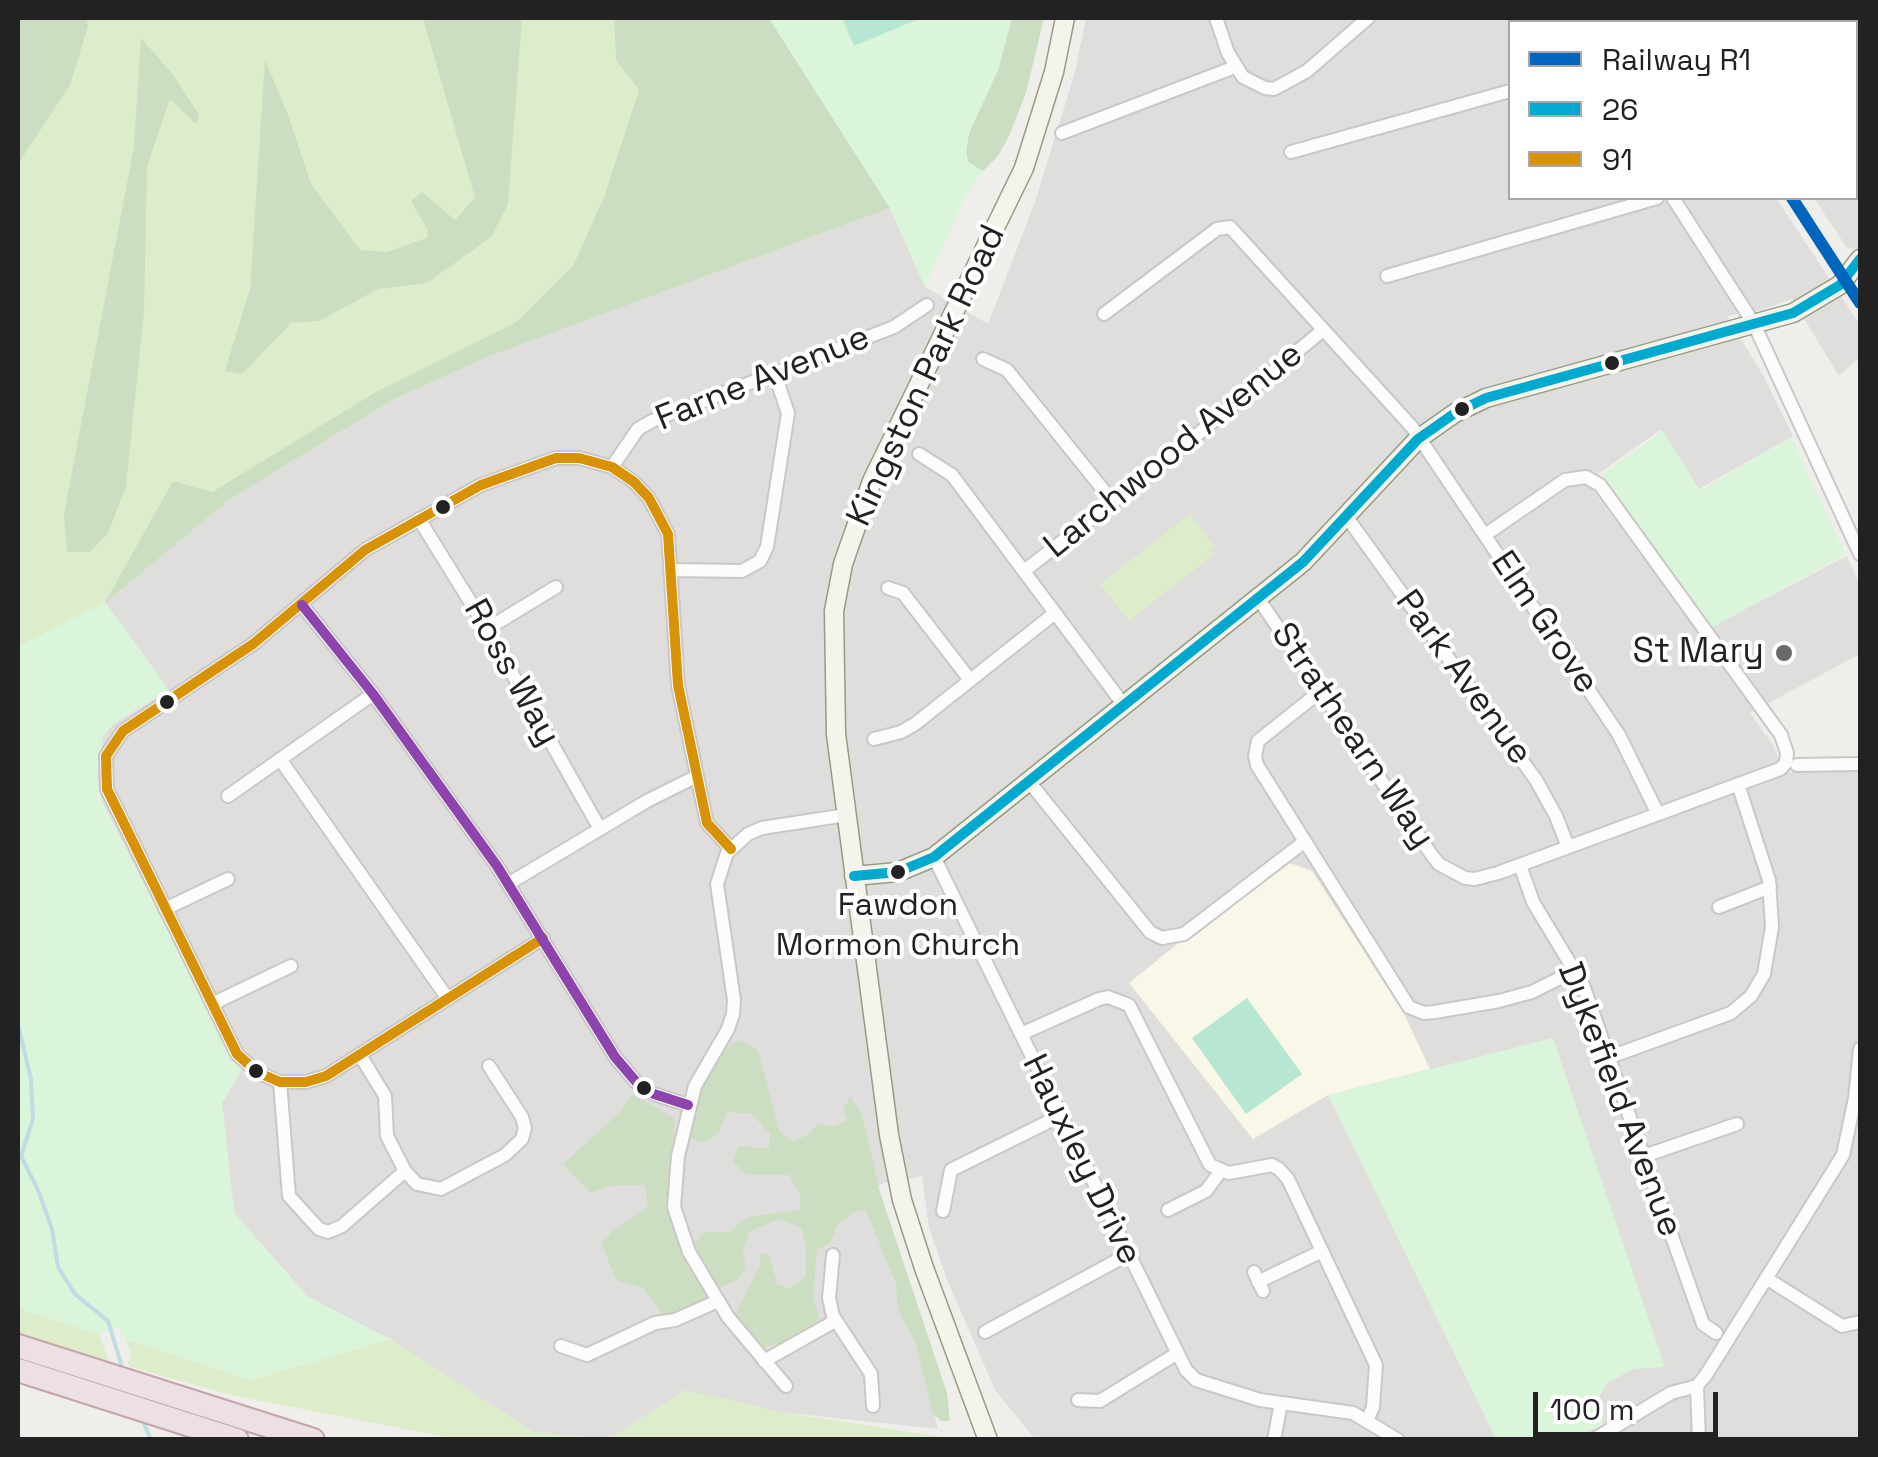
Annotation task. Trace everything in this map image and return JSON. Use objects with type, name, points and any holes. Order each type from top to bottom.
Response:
[{"type":"highway","points":[[18,1346],[236,1440]]},
{"type":"highway","points":[[18,1370],[330,1440]]},
{"type":"highway","points":[[290,1433],[313,1440]]},
{"type":"street","name":"Kingston Park Road","points":[[988,1440],[902,1200],[888,1135],[836,734],[834,612],[843,564],[872,481],[1024,168],[1054,72],[1065,18]]},
{"type":"street","points":[[1216,18],[1234,66],[1253,84],[1265,88],[1283,86],[1307,72],[1368,18]]},
{"type":"street","points":[[1062,133],[1234,66]]},
{"type":"street","points":[[1291,152],[1508,93]]},
{"type":"street","points":[[1387,276],[1650,200]]},
{"type":"street","points":[[1674,200],[1754,324],[1860,554]]},
{"type":"street","name":"Elm Grove","points":[[1104,314],[1218,229],[1230,226],[1412,427],[1619,736],[1658,814]]},
{"type":"street","points":[[854,876],[898,872],[934,856],[1303,562],[1418,439],[1455,413],[1486,398],[1793,314],[1840,285],[1860,260]]},
{"type":"street","name":"Farne Avenue","points":[[612,467],[638,429],[894,327],[927,304]]},
{"type":"street","name":"Larchwood Avenue","points":[[1024,571],[1323,330]]},
{"type":"street","points":[[984,358],[1007,370],[1113,502]]},
{"type":"street","points":[[672,570],[742,571],[760,561],[766,548],[788,413],[774,372]]},
{"type":"street","points":[[920,454],[952,475],[1123,704]]},
{"type":"street","points":[[543,938],[326,1076],[306,1082],[280,1082],[256,1072],[237,1054],[107,790],[106,756],[124,731],[193,686],[302,605],[365,550],[482,485],[556,458],[579,458],[612,467],[634,482],[660,516],[668,534],[678,685],[707,822],[731,849]]},
{"type":"street","points":[[1484,535],[1565,480],[1594,480],[1781,735],[1792,764]]},
{"type":"street","name":"Park Avenue","points":[[1346,516],[1536,780],[1568,847]]},
{"type":"street","name":"Ross Way","points":[[419,519],[487,629],[600,829]]},
{"type":"street","points":[[487,629],[556,587]]},
{"type":"street","points":[[888,588],[902,592],[970,680]]},
{"type":"street","name":"Strathearn Way","points":[[1258,598],[1440,864],[1452,873],[1475,879],[1520,865],[1792,764],[1860,764]]},
{"type":"street","points":[[302,605],[373,694],[508,884],[584,1011],[638,1084],[654,1094],[688,1105]]},
{"type":"street","points":[[874,739],[902,732],[915,724],[1055,612]]},
{"type":"street","points":[[1322,690],[1264,735],[1256,748],[1262,774],[1395,987],[1415,1011],[1435,1012],[1516,997],[1574,971]]},
{"type":"street","points":[[228,796],[373,694]]},
{"type":"street","points":[[280,759],[448,998]]},
{"type":"street","points":[[508,884],[697,776]]},
{"type":"street","points":[[1028,779],[1150,932],[1162,938],[1184,934],[1304,842]]},
{"type":"street","points":[[1610,1057],[1720,1018],[1751,996],[1764,974],[1772,927],[1770,887],[1738,784]]},
{"type":"street","points":[[786,1386],[718,1301],[690,1252],[674,1207],[678,1156],[695,1086],[733,1014],[717,884],[721,866],[731,849],[762,828],[846,815]]},
{"type":"street","name":"Hauxley Drive","points":[[934,856],[1176,1354],[1196,1380],[1281,1403],[1352,1413],[1398,1440]]},
{"type":"street","name":"Dykefield Avenue","points":[[1520,865],[1533,902],[1574,971],[1610,1057],[1703,1324],[1716,1333]]},
{"type":"street","points":[[165,909],[228,878]]},
{"type":"street","points":[[1719,907],[1770,887]]},
{"type":"street","points":[[212,1004],[291,966]]},
{"type":"street","points":[[1021,1034],[1108,997],[1129,1005],[1210,1165],[1229,1173],[1272,1166],[1288,1179],[1376,1365],[1373,1407],[1367,1420]]},
{"type":"street","points":[[1699,1440],[1697,1386],[1843,1154],[1858,1098],[1860,1050]]},
{"type":"street","points":[[360,1055],[385,1096],[387,1136],[405,1170],[418,1184],[440,1189],[452,1186],[516,1148],[525,1128],[489,1066]]},
{"type":"street","points":[[280,1082],[289,1196],[319,1229],[328,1232],[342,1226],[405,1170]]},
{"type":"street","points":[[486,1092],[500,1083]]},
{"type":"street","points":[[943,1211],[951,1170],[1060,1116]]},
{"type":"street","points":[[1644,1156],[1737,1124]]},
{"type":"street","points":[[1168,1210],[1206,1190],[1220,1172]]},
{"type":"street","points":[[1258,1282],[1322,1251]]},
{"type":"street","points":[[986,1332],[1127,1255]]},
{"type":"street","points":[[849,1271],[832,1262],[830,1298],[835,1321],[872,1374],[873,1406]]},
{"type":"street","points":[[1766,1278],[1842,1326],[1860,1322]]},
{"type":"street","points":[[561,1346],[587,1356],[655,1322],[675,1320],[718,1301]]},
{"type":"street","points":[[764,1361],[835,1321]]},
{"type":"street","points":[[1078,1400],[1100,1401],[1176,1354]]},
{"type":"street","points":[[1593,1440],[1671,1394],[1697,1386]]},
{"type":"street","name":"Kingston Park Road","points":[[967,1388],[974,1440]]},
{"type":"street","points":[[1274,1440],[1281,1403]]},
{"type":"street","points":[[1622,1424],[1627,1440]]},
{"type":"shaded area","points":[[1086,18],[1653,18],[1508,20],[1508,200],[1777,200],[1860,325],[1860,357],[1839,376],[1792,299],[1727,316],[1763,375],[1793,436],[1697,490],[1660,430],[1587,482],[1699,633],[1847,556],[1860,585],[1860,654],[1750,713],[1773,745],[1785,773],[1826,768],[1860,772],[1860,1439],[1035,1439],[995,1390],[946,1277],[929,1227],[922,1176],[881,1184],[864,1200],[907,1311],[938,1429],[751,1409],[685,1390],[610,1439],[534,1433],[390,1339],[308,1297],[234,1213],[222,1103],[242,1069],[235,1063],[101,800],[97,777],[103,737],[113,724],[168,690],[105,602],[229,500],[394,399],[490,356],[890,208],[925,287],[988,324],[1035,202],[1075,72]]},
{"type":"shaded area","points":[[1860,18],[1860,250],[1847,248],[1815,200],[1858,200],[1858,20],[1700,20]]},
{"type":"shaded area","points":[[1290,863],[1312,871],[1403,1012],[1430,1069],[1328,1095],[1253,1139],[1129,983]]},
{"type":"shaded area","points":[[986,1030],[1026,1116],[999,1128],[959,1042]]},
{"type":"green space","points":[[18,18],[614,18],[616,60],[639,90],[604,197],[573,266],[516,322],[376,393],[212,492],[173,481],[105,602],[18,646]]},
{"type":"green space","points":[[18,18],[86,18],[88,26],[70,85],[18,164]]},
{"type":"green space","points":[[423,18],[522,18],[508,204],[491,237],[427,283],[378,289],[319,321],[291,323],[242,374],[225,371],[250,289],[265,60],[311,184],[360,250],[387,252],[427,238],[428,230],[411,201],[422,192],[455,220],[475,198]]},
{"type":"green space","points":[[614,18],[769,18],[890,208],[490,356],[394,399],[229,500],[106,602],[109,618],[18,646],[105,602],[173,481],[212,492],[376,392],[516,322],[573,266],[604,197],[639,90],[616,60]]},
{"type":"green space","points":[[769,18],[1012,18],[998,70],[969,133],[968,162],[983,171],[966,195],[925,287],[890,208]]},
{"type":"green space","points":[[842,18],[921,18],[854,46]]},
{"type":"green space","points":[[1012,18],[1044,18],[1026,93],[1009,136],[998,156],[983,171],[968,163],[969,133],[998,70]]},
{"type":"green space","points":[[141,38],[174,76],[199,115],[196,124],[170,99],[147,166],[144,311],[126,486],[108,533],[90,552],[67,552],[64,514],[134,147]]},
{"type":"green space","points":[[1663,431],[1700,491],[1791,437],[1845,554],[1711,628],[1602,474]]},
{"type":"green space","points":[[1190,514],[1215,547],[1210,551],[1213,555],[1129,621],[1100,584]]},
{"type":"green space","points":[[105,602],[169,690],[113,724],[103,737],[97,777],[101,800],[234,1062],[242,1069],[222,1103],[234,1213],[308,1297],[390,1339],[251,1380],[125,1339],[118,1327],[99,1334],[24,1310],[18,1301],[18,646]]},
{"type":"green space","points":[[1247,998],[1302,1074],[1246,1114],[1192,1038]]},
{"type":"green space","points":[[1553,1038],[1665,1367],[1633,1369],[1608,1383],[1600,1395],[1603,1425],[1571,1439],[1496,1439],[1328,1095]]},
{"type":"green space","points":[[739,1040],[758,1050],[779,1131],[792,1141],[808,1135],[817,1124],[835,1127],[847,1120],[843,1109],[850,1097],[862,1114],[880,1192],[947,1393],[950,1421],[941,1421],[933,1414],[915,1342],[898,1310],[896,1284],[866,1210],[854,1212],[837,1225],[831,1242],[817,1250],[813,1298],[820,1319],[788,1340],[763,1348],[745,1331],[736,1314],[761,1264],[759,1253],[769,1255],[777,1284],[788,1289],[806,1277],[806,1246],[801,1227],[778,1219],[749,1232],[743,1252],[746,1269],[737,1280],[717,1289],[694,1244],[705,1232],[729,1232],[748,1217],[799,1210],[801,1196],[789,1175],[747,1175],[733,1162],[739,1146],[769,1149],[770,1134],[752,1114],[727,1112],[719,1131],[705,1143],[690,1139],[699,1089],[721,1053]]},
{"type":"green space","points":[[633,1094],[675,1119],[666,1206],[682,1257],[710,1298],[664,1316],[643,1288],[616,1280],[602,1244],[613,1230],[648,1207],[645,1185],[611,1186],[591,1193],[563,1164],[621,1111]]},
{"type":"green space","points":[[18,1301],[24,1310],[99,1334],[109,1361],[18,1334]]},
{"type":"green space","points":[[125,1339],[251,1380],[390,1339],[534,1432],[605,1439],[457,1439],[235,1396],[130,1367],[131,1352]]},
{"type":"green space","points":[[685,1390],[788,1413],[954,1439],[610,1439]]},
{"type":"waterway","points":[[18,1025],[31,1079],[33,1119],[21,1156],[52,1229],[58,1267],[75,1294],[108,1321],[123,1370]]},
{"type":"waterway","points":[[143,1421],[151,1440]]},
{"type":"rail line","name":"R1","points":[[1793,200],[1860,303]]},
{"type":"transit line","name":"26","points":[[854,876],[898,872],[934,857],[1303,562],[1418,439],[1455,413],[1486,398],[1793,313],[1840,285],[1860,259]]},
{"type":"transit line","name":"91","points":[[543,938],[326,1076],[306,1082],[280,1082],[257,1072],[237,1054],[107,789],[106,756],[123,731],[253,644],[365,550],[481,485],[556,458],[579,458],[612,467],[634,482],[649,498],[668,534],[678,685],[707,823],[731,849]]},
{"type":"transit line","points":[[302,605],[373,694],[497,866],[615,1057],[638,1084],[654,1094],[688,1105]]},
{"type":"place","name":"St Mary","points":[[1784,653]]},
{"type":"place","name":"Fawdon Mormon Church","points":[[898,872]]}]
